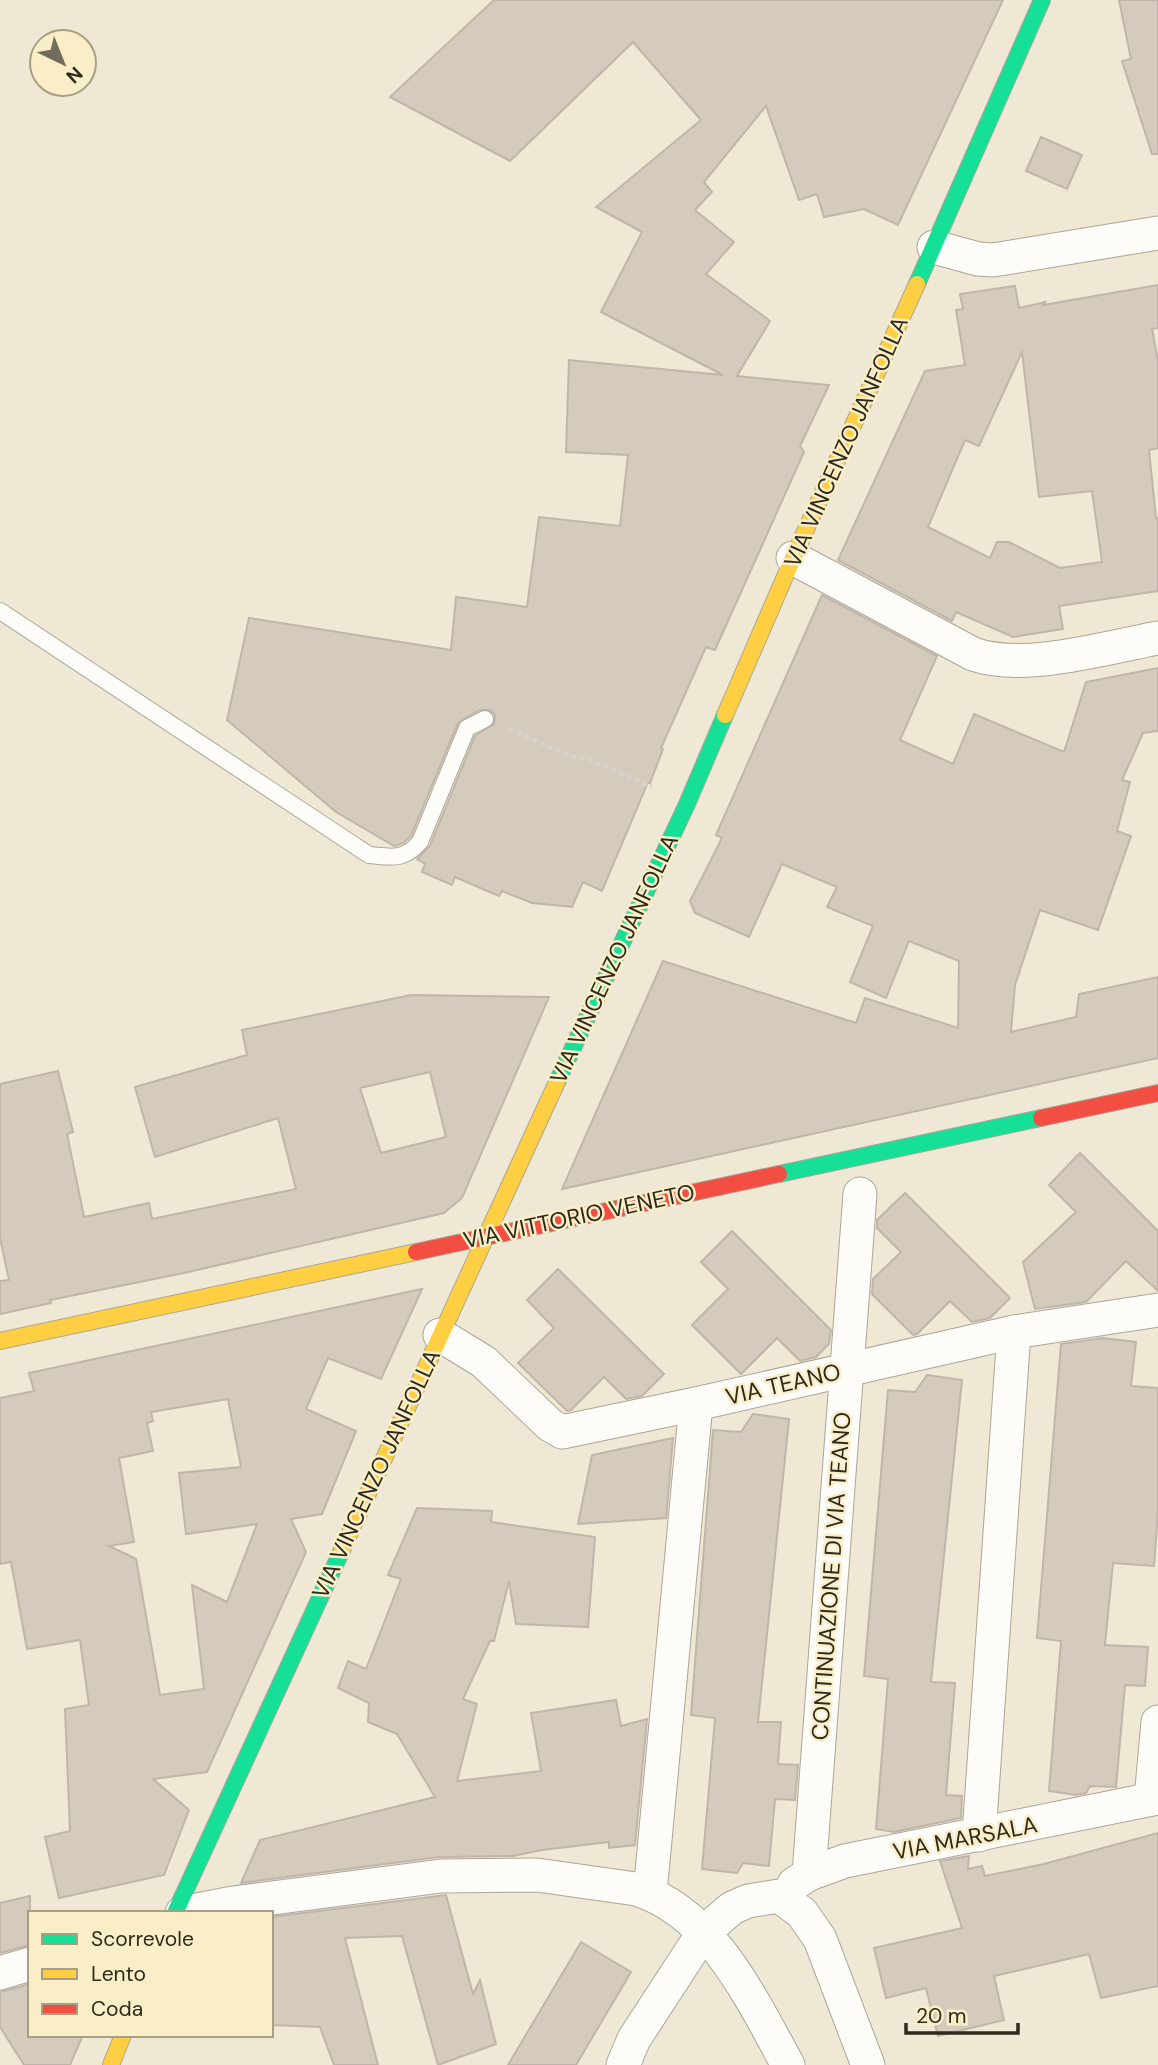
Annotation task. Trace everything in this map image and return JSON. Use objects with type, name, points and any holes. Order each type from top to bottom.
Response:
[{"type":"main road","name":"VIA VINCENZO JANFOLLA","points":[[176,1911],[687,804],[793,558],[1042,0]]},
{"type":"main road","name":"VIA VITTORIO VENETO","points":[[0,1341],[1158,1093]]},
{"type":"main road","points":[[111,2065],[122,2037]]},
{"type":"street","points":[[934,247],[978,259],[993,260],[1158,233]]},
{"type":"street","points":[[793,558],[972,654],[990,660],[1030,661],[1158,638]]},
{"type":"street","name":"CONTINUAZIONE DI VIA TEANO","points":[[809,1874],[860,1194]]},
{"type":"street","name":"VIA TEANO","points":[[440,1335],[484,1362],[550,1425],[562,1432],[1014,1332],[1158,1310]]},
{"type":"street","points":[[979,1835],[1014,1332]]},
{"type":"street","points":[[650,1893],[696,1404]]},
{"type":"street","points":[[1155,1799],[1158,1722]]},
{"type":"street","name":"VIA MARSALA","points":[[779,1896],[809,1874],[845,1861],[1155,1799]]},
{"type":"street","points":[[195,1911],[441,1876],[537,1875],[636,1889],[650,1893],[695,1925],[748,1994],[788,2065]]},
{"type":"street","points":[[623,2065],[634,2039],[695,1925],[748,1901],[779,1896],[802,1913],[820,1939],[868,2065]]},
{"type":"street","points":[[0,1973],[28,1965]]},
{"type":"lane","points":[[0,611],[369,855],[397,858],[410,853],[419,842],[467,728],[485,719]]},
{"type":"path","points":[[485,719],[576,758],[588,759],[687,804]]},
{"type":"building","points":[[494,0],[1003,0],[898,225],[864,209],[824,217],[817,194],[799,200],[766,106],[704,182],[712,192],[695,210],[734,242],[706,274],[770,321],[737,376],[829,385],[800,446],[804,452],[715,650],[706,647],[602,891],[583,882],[572,907],[532,903],[502,891],[499,896],[455,877],[452,885],[422,872],[425,864],[417,859],[430,846],[475,736],[494,724],[495,715],[490,710],[480,710],[458,723],[411,836],[394,846],[336,812],[227,720],[249,618],[451,650],[456,597],[527,607],[539,517],[620,526],[628,455],[566,452],[569,360],[723,375],[601,312],[642,232],[596,207],[701,120],[633,42],[510,161],[390,97]]},
{"type":"building","points":[[1119,0],[1158,0],[1158,154],[1152,154],[1122,61],[1131,59]]},
{"type":"building","points":[[1041,137],[1082,155],[1067,189],[1026,171]]},
{"type":"building","points":[[1158,285],[1158,328],[1152,329],[1158,361],[1158,448],[1149,450],[1158,518],[1158,591],[1059,606],[1063,629],[1013,637],[956,612],[952,621],[838,560],[925,371],[965,365],[956,310],[963,309],[960,294],[1015,286],[1019,308],[1045,302],[1043,305]],"holes":[[[1022,352],[1039,497],[1092,491],[1102,562],[1060,568],[1009,542],[997,542],[990,558],[928,527],[965,440],[979,446]]]},
{"type":"building","points":[[822,595],[937,656],[900,740],[953,764],[974,714],[1064,752],[1086,682],[1158,668],[1158,731],[1143,733],[1122,780],[1130,782],[1117,831],[1131,836],[1098,930],[1040,910],[1015,985],[1011,1032],[1076,1017],[1079,994],[1158,977],[1158,1058],[562,1189],[663,961],[856,1023],[865,998],[958,1028],[959,961],[909,941],[886,998],[850,982],[873,926],[827,907],[837,887],[782,864],[749,937],[695,913],[690,901],[722,838],[716,835]]},
{"type":"building","points":[[411,995],[549,997],[462,1198],[444,1213],[184,1273],[50,1300],[51,1303],[0,1314],[0,1281],[9,1280],[0,1238],[0,1084],[58,1071],[73,1132],[67,1134],[84,1217],[149,1203],[152,1219],[296,1189],[278,1118],[155,1157],[135,1087],[247,1055],[242,1030]],"holes":[[[430,1072],[446,1137],[381,1153],[360,1088]]]},
{"type":"building","points":[[1080,1153],[1158,1231],[1158,1291],[1126,1261],[1086,1302],[1035,1309],[1023,1262],[1076,1212],[1049,1185]]},
{"type":"building","points":[[905,1193],[1010,1298],[990,1318],[972,1322],[950,1301],[913,1335],[872,1294],[873,1279],[901,1252],[877,1228],[877,1220]]},
{"type":"building","points":[[732,1231],[831,1330],[829,1344],[816,1357],[800,1361],[777,1338],[741,1374],[692,1325],[728,1289],[701,1262]]},
{"type":"building","points":[[558,1269],[664,1374],[642,1396],[626,1399],[604,1377],[567,1411],[518,1363],[554,1328],[527,1300]]},
{"type":"building","points":[[422,1289],[381,1379],[328,1358],[306,1409],[356,1431],[322,1514],[291,1519],[306,1552],[207,1772],[153,1779],[189,1810],[164,1875],[59,1898],[45,1837],[70,1831],[65,1709],[89,1705],[80,1640],[27,1649],[11,1562],[0,1564],[0,1398],[34,1391],[29,1373]],"holes":[[[228,1399],[241,1467],[179,1473],[186,1534],[257,1524],[227,1602],[192,1585],[204,1689],[160,1695],[136,1559],[109,1546],[134,1542],[119,1458],[153,1451],[147,1423],[153,1421],[151,1412]]]},
{"type":"building","points":[[1102,1338],[1136,1342],[1131,1386],[1158,1388],[1158,1512],[1154,1566],[1113,1563],[1105,1645],[1148,1647],[1145,1686],[1125,1685],[1116,1787],[1090,1786],[1086,1793],[1076,1795],[1049,1791],[1061,1641],[1037,1638],[1061,1344]]},
{"type":"building","points":[[927,1375],[962,1380],[931,1682],[955,1683],[946,1795],[962,1796],[961,1818],[894,1832],[876,1829],[888,1679],[864,1676],[888,1390],[915,1392]]},
{"type":"building","points":[[753,1414],[789,1419],[758,1722],[781,1722],[778,1764],[798,1765],[795,1800],[775,1799],[769,1866],[743,1863],[737,1873],[702,1869],[715,1718],[691,1715],[713,1430],[741,1432]]},
{"type":"building","points":[[673,1438],[666,1518],[578,1524],[592,1455]]},
{"type":"building","points":[[417,1508],[492,1511],[491,1522],[595,1537],[588,1627],[516,1624],[509,1581],[494,1641],[490,1641],[463,1699],[477,1704],[457,1781],[541,1771],[531,1713],[616,1700],[621,1726],[647,1719],[635,1845],[609,1848],[609,1842],[513,1856],[439,1857],[241,1883],[260,1840],[435,1797],[397,1734],[368,1722],[369,1703],[338,1688],[348,1661],[366,1669],[401,1579],[388,1575]]},
{"type":"building","points":[[1158,1833],[1158,1986],[1101,1998],[1089,1954],[994,1976],[1004,2020],[938,2036],[926,1988],[886,1998],[874,1948],[962,1928],[940,1861],[969,1856],[968,1869],[982,1866],[985,1876],[1044,1864]]},
{"type":"building","points":[[446,1895],[473,1994],[480,1980],[496,2044],[438,2065],[402,1936],[345,1938],[378,2065],[334,2065],[320,2027],[273,2025],[273,1917]]},
{"type":"building","points":[[30,1896],[28,1946],[0,1953],[0,1903]]},
{"type":"building","points":[[581,1942],[631,1972],[576,2065],[508,2065]]},
{"type":"building","points":[[28,1985],[28,2037],[82,2037],[70,2065],[24,2065],[0,2027],[0,1992]]},
{"type":"traffic: fast","points":[[917,284],[1042,0]]},
{"type":"traffic: fast","points":[[557,1082],[687,804],[725,715]]},
{"type":"traffic: fast","points":[[779,1174],[1041,1118]]},
{"type":"traffic: fast","points":[[176,1911],[342,1550]]},
{"type":"traffic: slow","points":[[725,715],[917,284]]},
{"type":"traffic: slow","points":[[342,1550],[557,1082]]},
{"type":"traffic: slow","points":[[0,1341],[416,1252]]},
{"type":"traffic: slow","points":[[111,2065],[122,2037]]},
{"type":"traffic: jam","points":[[1041,1118],[1158,1093]]},
{"type":"traffic: jam","points":[[416,1252],[779,1174]]}]
